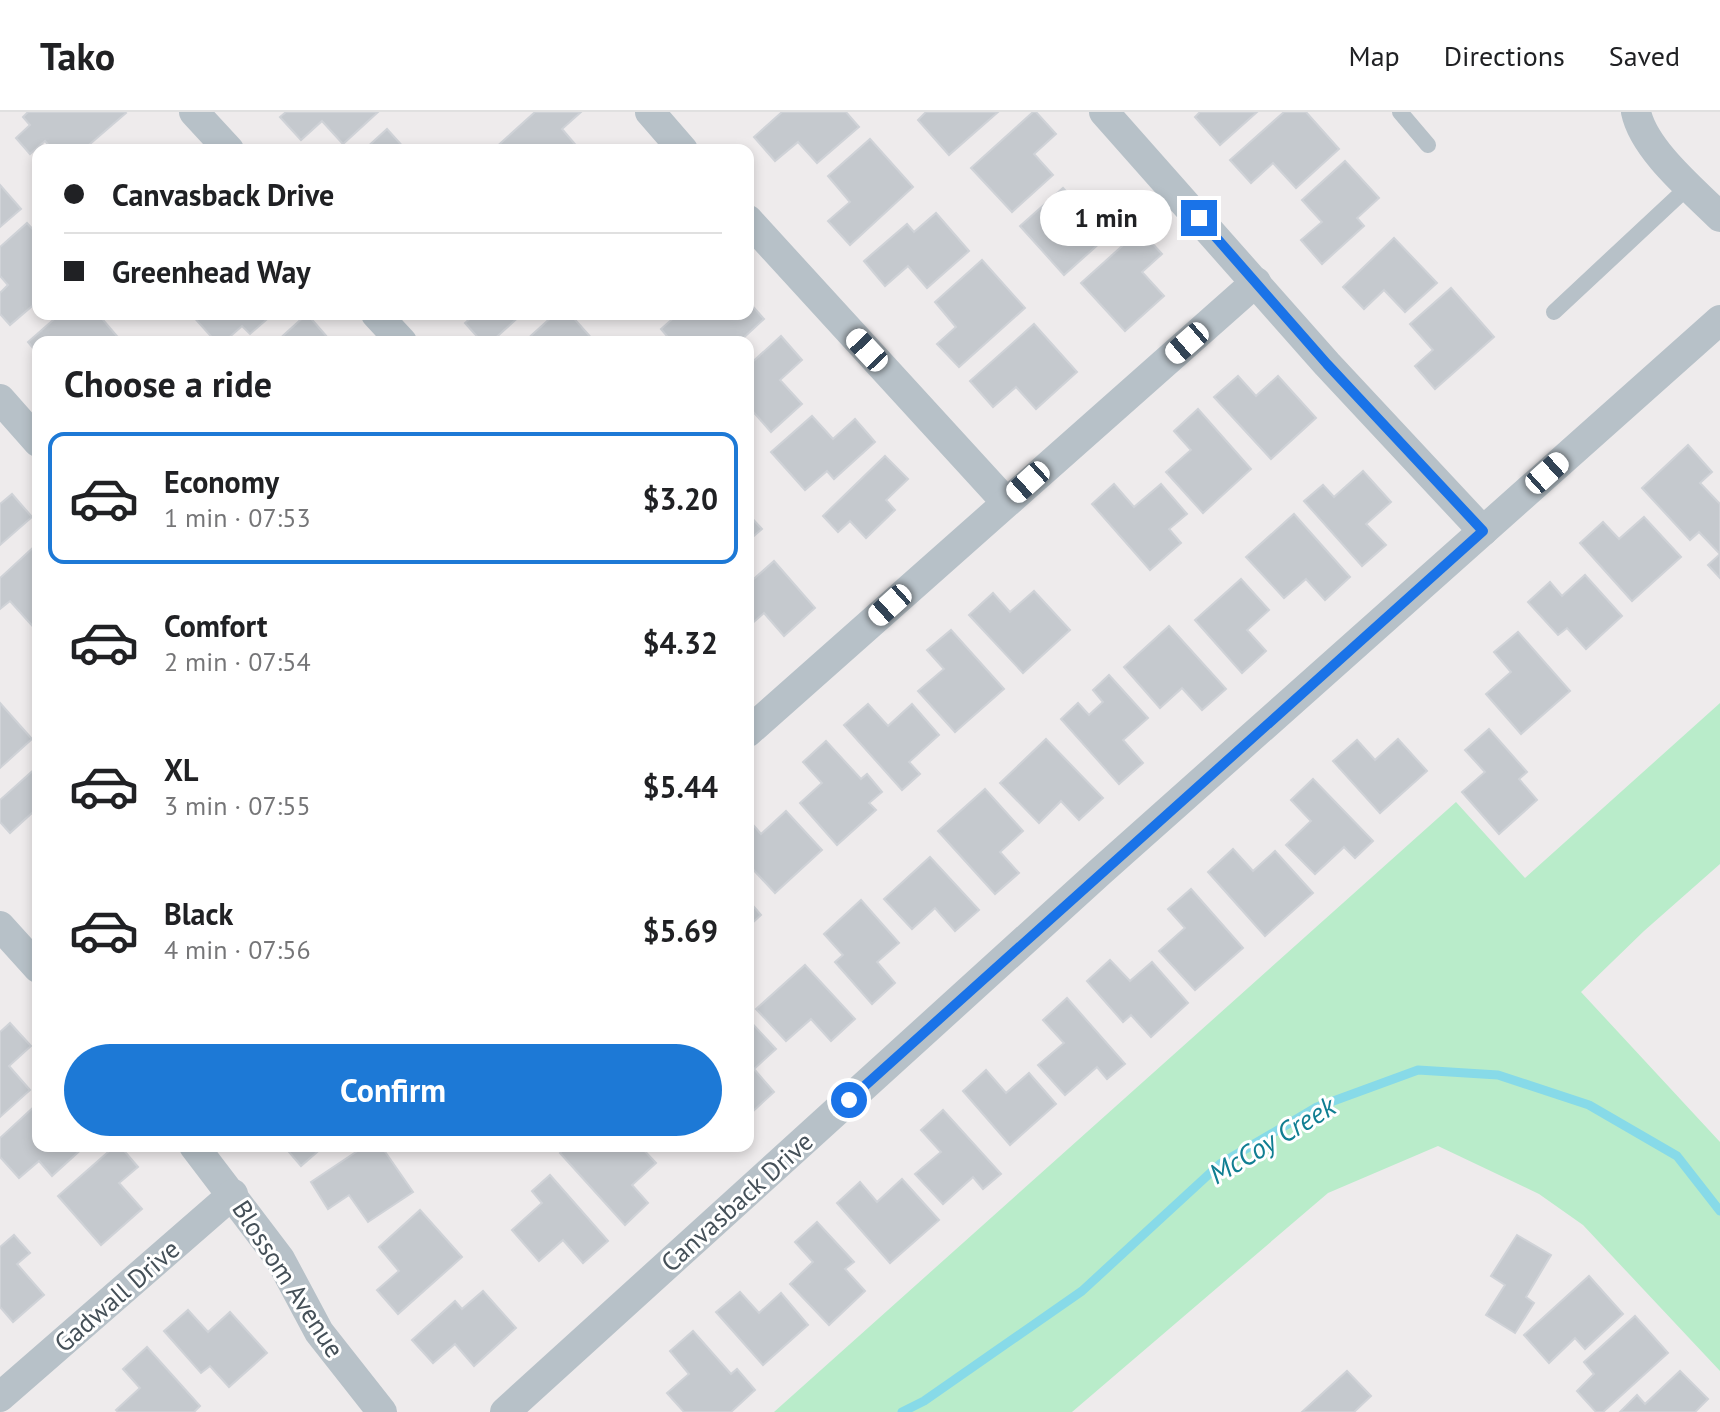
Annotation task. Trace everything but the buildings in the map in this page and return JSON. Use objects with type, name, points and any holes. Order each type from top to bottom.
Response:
[{"type":"street","points":[[194,112],[223,144]]},
{"type":"street","points":[[650,112],[678,144]]},
{"type":"street","points":[[1104,112],[1327,364],[1483,531]]},
{"type":"street","points":[[1636,112],[1638,122],[1658,153],[1720,217]]},
{"type":"street","points":[[754,227],[1006,502]]},
{"type":"street","points":[[754,726],[1256,282]]},
{"type":"street","points":[[382,320],[396,336]]},
{"type":"street","name":"Canvasback Drive","points":[[505,1412],[1089,882],[1720,320]]},
{"type":"street","points":[[0,399],[32,435]]},
{"type":"street","points":[[0,926],[32,961]]},
{"type":"street","name":"Blossom Avenue","points":[[199,1152],[280,1259],[319,1332],[382,1412]]},
{"type":"street","name":"Gadwall Drive","points":[[0,1397],[233,1194]]},
{"type":"lane","points":[[1400,112],[1428,145]]},
{"type":"lane","points":[[1554,312],[1689,186]]},
{"type":"green space","points":[[1720,703],[1720,864],[1581,992],[1720,1142],[1720,1371],[1583,1225],[1539,1194],[1438,1146],[1328,1193],[1072,1412],[774,1412],[1456,802],[1525,878]]},
{"type":"waterway","name":"McCoy Creek","points":[[902,1412],[924,1401],[1082,1291],[1220,1164],[1317,1107],[1418,1070],[1498,1075],[1589,1105],[1677,1156],[1720,1211]]},
{"type":"route","points":[[849,1100],[1483,531],[1327,364],[1199,218]]}]
